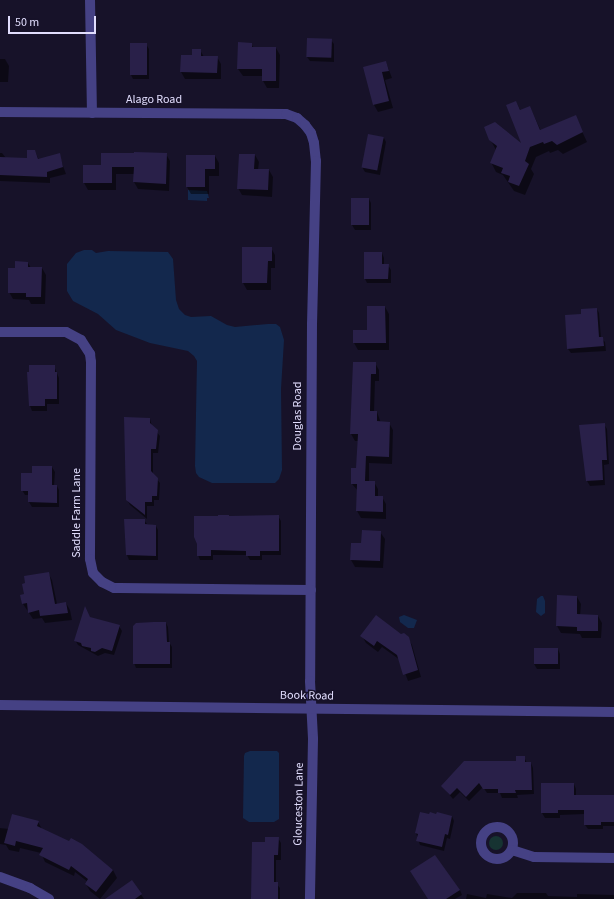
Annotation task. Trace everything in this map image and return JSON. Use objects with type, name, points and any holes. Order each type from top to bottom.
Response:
[{"type":"street","points":[[90,0],[92,113]]},
{"type":"street","name":"Alago Road","points":[[0,112],[286,114],[297,118],[305,125]]},
{"type":"street","name":"Douglas Road","points":[[305,125],[314,143],[316,161],[312,324],[310,709]]},
{"type":"street","name":"Saddle Farm Lane","points":[[0,332],[66,332],[81,340],[90,354],[90,559],[93,573],[102,582],[114,588],[310,590]]},
{"type":"street","name":"Book Road","points":[[0,705],[614,712]]},
{"type":"street","name":"Glouceston Lane","points":[[310,709],[313,739],[310,899]]},
{"type":"street","points":[[512,850],[534,858],[614,858]]},
{"type":"street","points":[[0,877],[30,888],[49,899]]},
{"type":"green space","points":[[493,836],[499,836],[503,840],[503,846],[499,850],[493,850],[489,846],[489,840]]},
{"type":"water","points":[[188,190],[207,191],[209,198],[207,198],[207,201],[188,200]]},
{"type":"water","points":[[84,250],[92,250],[96,253],[108,251],[168,252],[173,259],[176,300],[179,309],[185,315],[191,317],[211,316],[227,325],[235,327],[276,324],[280,327],[284,340],[281,389],[282,470],[279,479],[275,483],[212,483],[199,477],[196,473],[195,466],[197,361],[188,351],[150,343],[116,330],[98,314],[73,301],[67,291],[67,264],[76,253]]},
{"type":"water","points":[[543,596],[545,601],[545,613],[541,616],[536,612],[537,599]]},
{"type":"water","points":[[404,615],[417,620],[414,628],[408,628],[400,622],[399,617]]},
{"type":"water","points":[[250,751],[277,751],[279,753],[279,819],[274,822],[249,822],[243,818],[244,756],[245,753]]},
{"type":"building","points":[[307,38],[332,39],[331,58],[306,57]]},
{"type":"building","points":[[238,42],[252,43],[252,47],[276,47],[276,81],[262,81],[262,69],[237,69]]},
{"type":"building","points":[[130,43],[147,43],[147,75],[130,75]]},
{"type":"building","points":[[192,49],[201,49],[201,56],[218,56],[217,73],[180,72],[181,55],[192,55]]},
{"type":"building","points":[[386,61],[389,71],[382,72],[389,101],[373,105],[363,67]]},
{"type":"building","points":[[516,101],[520,110],[530,106],[540,130],[576,115],[583,132],[557,145],[552,141],[544,144],[543,142],[530,147],[525,161],[529,164],[519,186],[508,182],[510,176],[501,173],[503,168],[490,163],[497,146],[489,140],[484,127],[495,122],[521,143],[506,105]]},
{"type":"building","points":[[368,134],[384,137],[377,170],[362,167]]},
{"type":"building","points":[[27,150],[35,150],[38,159],[60,153],[63,167],[47,172],[47,177],[0,175],[0,157],[27,158]]},
{"type":"building","points":[[101,153],[167,153],[166,184],[133,182],[134,167],[112,167],[112,183],[83,183],[83,165],[101,165]]},
{"type":"building","points":[[239,154],[255,154],[254,169],[269,169],[268,190],[237,189]]},
{"type":"building","points":[[186,155],[215,155],[215,169],[205,169],[205,187],[186,187]]},
{"type":"building","points":[[351,198],[369,198],[369,225],[351,225]]},
{"type":"building","points":[[242,247],[272,247],[272,261],[268,261],[267,283],[242,283]]},
{"type":"building","points":[[364,252],[382,252],[382,264],[389,264],[388,279],[364,279]]},
{"type":"building","points":[[15,261],[28,262],[28,267],[42,267],[41,297],[26,297],[26,293],[8,293],[8,268],[15,268]]},
{"type":"building","points":[[367,306],[385,306],[386,343],[353,343],[353,330],[367,330]]},
{"type":"building","points":[[597,308],[599,337],[603,337],[604,346],[567,349],[565,315],[581,314],[581,309]]},
{"type":"building","points":[[353,362],[376,362],[376,374],[371,374],[370,411],[377,411],[377,421],[390,422],[389,457],[366,456],[365,481],[375,481],[375,496],[383,496],[383,512],[356,511],[357,484],[351,484],[351,468],[356,468],[358,434],[350,434]]},
{"type":"building","points":[[29,365],[55,365],[55,372],[57,372],[57,399],[45,399],[45,406],[29,406],[27,372],[29,372]]},
{"type":"building","points":[[124,417],[150,418],[150,423],[158,430],[156,449],[151,449],[151,471],[158,478],[157,496],[152,496],[152,502],[145,502],[145,515],[126,500]]},
{"type":"building","points":[[605,423],[607,460],[602,460],[603,480],[586,481],[579,425]]},
{"type":"building","points":[[32,466],[52,466],[52,485],[57,485],[57,503],[28,502],[28,491],[21,491],[21,473],[32,473]]},
{"type":"building","points":[[279,515],[279,551],[260,551],[260,556],[246,556],[246,551],[211,550],[211,556],[197,556],[197,544],[194,537],[194,516]]},
{"type":"building","points":[[124,519],[145,519],[145,524],[156,525],[156,556],[126,555]]},
{"type":"building","points":[[362,530],[381,531],[380,561],[350,560],[351,543],[361,543]]},
{"type":"building","points":[[49,572],[55,604],[66,602],[68,613],[40,616],[39,610],[28,613],[27,603],[22,604],[20,595],[24,594],[22,584],[25,583],[24,576]]},
{"type":"building","points":[[557,595],[577,596],[577,614],[598,615],[598,631],[577,631],[577,627],[556,626]]},
{"type":"building","points":[[85,606],[90,617],[120,625],[112,651],[102,648],[95,652],[91,651],[91,648],[82,646],[81,643],[74,641]]},
{"type":"building","points":[[376,615],[401,634],[404,633],[409,637],[418,670],[403,675],[397,655],[377,641],[374,646],[360,636]]},
{"type":"building","points":[[166,622],[167,642],[170,642],[170,664],[133,664],[133,626],[136,623]]},
{"type":"building","points":[[534,648],[558,648],[558,664],[534,664]]},
{"type":"building","points":[[516,756],[525,756],[525,762],[531,762],[532,790],[515,790],[516,793],[498,793],[498,789],[483,789],[479,783],[466,797],[457,788],[450,795],[441,786],[464,761],[516,761]]},
{"type":"building","points":[[541,783],[574,783],[574,795],[614,795],[614,822],[601,822],[601,825],[584,825],[584,810],[558,810],[558,813],[541,813]]},
{"type":"building","points":[[420,812],[429,814],[430,812],[436,814],[437,812],[452,816],[448,835],[445,834],[442,847],[416,841],[418,834],[415,833]]},
{"type":"building","points":[[12,814],[39,821],[37,826],[69,841],[71,838],[82,844],[113,870],[96,892],[85,884],[88,879],[71,866],[69,870],[39,855],[43,848],[16,841],[15,846],[4,843]]},
{"type":"building","points":[[265,837],[279,837],[278,855],[274,855],[274,882],[278,882],[278,899],[251,899],[252,842],[265,842]]},
{"type":"building","points":[[435,855],[460,890],[446,899],[428,899],[410,871]]},
{"type":"building","points":[[132,880],[142,894],[135,899],[105,899]]}]
